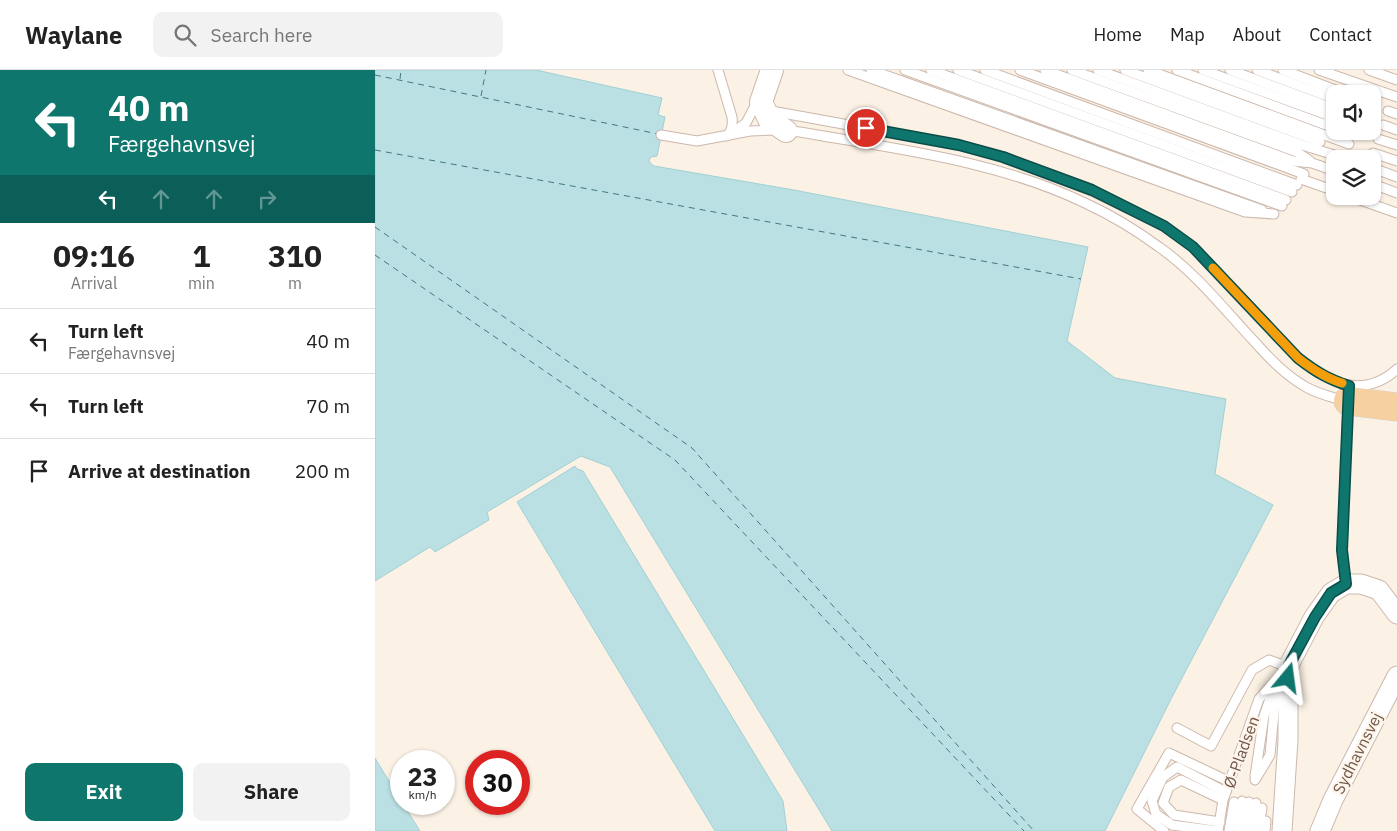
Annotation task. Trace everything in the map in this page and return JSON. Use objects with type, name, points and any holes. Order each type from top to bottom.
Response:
[{"type":"main road","points":[[1349,394],[1397,407]]},
{"type":"street","points":[[773,70],[761,102],[769,119],[786,131]]},
{"type":"street","points":[[1274,826],[1288,740],[1282,674],[1315,617],[1331,593],[1346,584],[1361,584],[1379,590],[1397,614]]},
{"type":"street","name":"Sydhavnsvej","points":[[1320,831],[1333,800],[1397,676]]},
{"type":"lane","points":[[718,70],[732,116],[733,124],[727,136]]},
{"type":"lane","points":[[727,136],[746,123],[773,70]]},
{"type":"lane","points":[[847,70],[1245,212],[1274,214]]},
{"type":"lane","points":[[871,70],[1274,214]]},
{"type":"lane","points":[[905,70],[1294,189],[1326,191]]},
{"type":"lane","points":[[931,70],[1294,189]]},
{"type":"lane","points":[[958,70],[1294,189]]},
{"type":"lane","points":[[985,70],[1294,189]]},
{"type":"lane","points":[[1020,70],[1294,189]]},
{"type":"lane","points":[[1045,70],[1293,161],[1312,163],[1326,168]]},
{"type":"lane","points":[[1072,70],[1297,152],[1312,163]]},
{"type":"lane","points":[[1098,70],[1302,145],[1320,142],[1349,144]]},
{"type":"lane","points":[[1125,70],[1320,142]]},
{"type":"lane","points":[[1148,70],[1320,142],[1332,150]]},
{"type":"lane","points":[[1177,70],[1326,105]]},
{"type":"lane","points":[[1203,70],[1326,105]]},
{"type":"lane","points":[[1230,70],[1326,104]]},
{"type":"lane","points":[[1257,70],[1326,103]]},
{"type":"lane","points":[[1283,70],[1326,101]]},
{"type":"lane","points":[[1319,70],[1343,74],[1397,97]]},
{"type":"lane","points":[[1369,70],[1397,80]]},
{"type":"lane","points":[[754,107],[959,145],[1003,157],[1092,190],[1180,236],[1193,247],[1298,358],[1349,394]]},
{"type":"lane","points":[[1383,125],[1397,130]]},
{"type":"lane","points":[[1274,214],[1312,163],[1326,127]]},
{"type":"lane","points":[[661,135],[697,141],[750,131],[786,131],[882,146],[964,162],[1024,179],[1084,202],[1139,233],[1175,260],[1268,357],[1287,374],[1307,387],[1321,394],[1349,394],[1383,380],[1396,370]]},
{"type":"lane","points":[[1381,140],[1397,145]]},
{"type":"lane","points":[[1381,156],[1397,161]]},
{"type":"lane","points":[[1381,171],[1397,177]]},
{"type":"lane","points":[[1381,187],[1397,193]]},
{"type":"lane","points":[[1374,205],[1397,213]]},
{"type":"lane","points":[[1346,584],[1342,550],[1349,394]]},
{"type":"lane","points":[[1177,728],[1211,746],[1252,670],[1269,660],[1282,674],[1270,755],[1255,780]]},
{"type":"lane","name":"Ø-Pladsen","points":[[1219,828],[1225,796],[1259,699],[1282,674]]},
{"type":"lane","points":[[1164,831],[1137,809],[1169,752],[1230,782]]},
{"type":"lane","points":[[1219,828],[1172,825],[1156,814],[1152,801],[1163,777],[1177,767],[1225,796]]},
{"type":"lane","points":[[1219,828],[1173,815],[1163,803],[1169,788],[1181,780],[1225,796]]},
{"type":"lane","points":[[1229,831],[1249,803]]},
{"type":"lane","points":[[1238,831],[1249,803]]},
{"type":"lane","points":[[1245,831],[1249,803]]},
{"type":"lane","points":[[1249,803],[1258,831]]},
{"type":"lane","name":"Ø-Pladsen","points":[[1249,803],[1251,831]]},
{"type":"lane","points":[[1265,831],[1274,826]]},
{"type":"water","points":[[375,70],[536,70],[662,98],[658,115],[665,117],[657,156],[651,157],[649,160],[654,166],[794,190],[1088,247],[1067,341],[1115,378],[1226,399],[1215,474],[1273,505],[1172,697],[1105,831],[832,831],[610,467],[581,456],[487,512],[489,520],[435,552],[430,547],[375,581]]},
{"type":"water","points":[[575,466],[583,471],[783,801],[787,831],[715,831],[517,502]]},
{"type":"water","points":[[375,758],[390,783],[390,815],[410,815],[420,831],[375,831]]},
{"type":"ferry route","points":[[400,79],[401,70]]},
{"type":"ferry route","points":[[481,96],[486,70]]},
{"type":"ferry route","points":[[375,75],[658,134]]},
{"type":"ferry route","points":[[375,150],[1081,279]]},
{"type":"ferry route","points":[[375,227],[692,448],[1034,831]]},
{"type":"ferry route","points":[[375,255],[675,460],[1024,831]]},
{"type":"slow traffic","points":[[1213,268],[1298,358],[1329,380],[1342,383]]},
{"type":"route","points":[[866,128],[959,145],[1003,157],[1092,190],[1164,226],[1193,247],[1298,358],[1329,380],[1349,386],[1342,550],[1346,584],[1331,593],[1315,617],[1288,667],[1288,678]]}]
